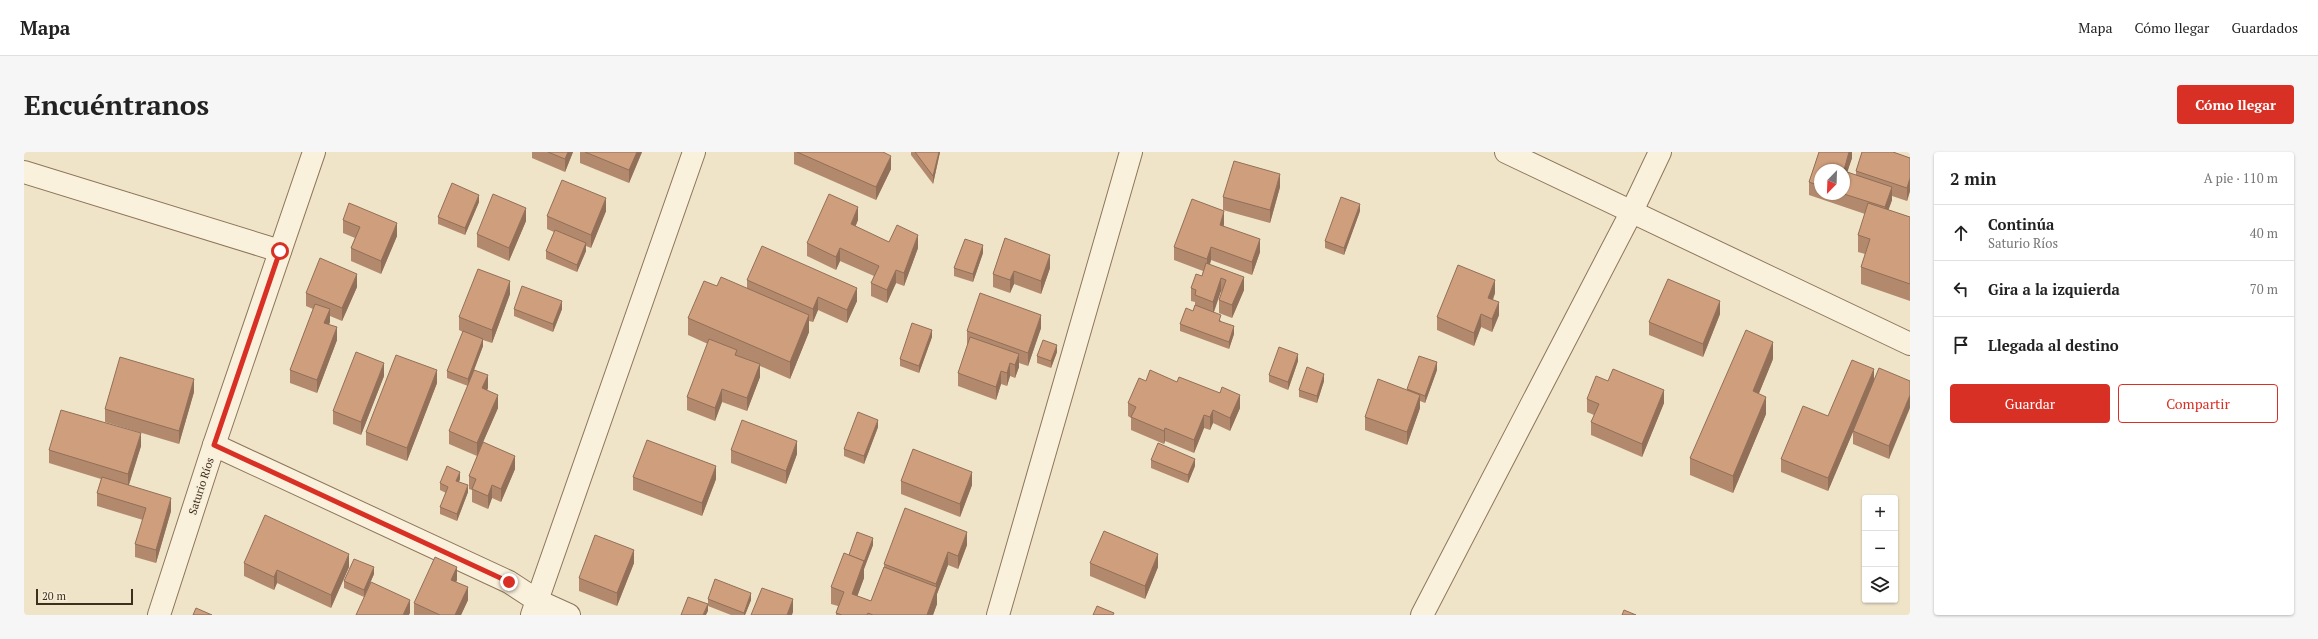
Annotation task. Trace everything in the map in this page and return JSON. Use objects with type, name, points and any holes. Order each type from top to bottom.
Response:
[{"type":"street","name":"Saturio Ríos","points":[[159,615],[214,445],[314,152]]},
{"type":"street","points":[[535,608],[694,152]]},
{"type":"street","points":[[998,615],[1131,152]]},
{"type":"street","points":[[1506,152],[1910,344]]},
{"type":"street","points":[[1422,615],[1632,211],[1660,152]]},
{"type":"street","points":[[24,172],[280,251]]},
{"type":"street","points":[[214,445],[509,582],[535,608],[569,615]]},
{"type":"building","points":[[548,152],[568,152],[565,159]]},
{"type":"building","points":[[585,152],[637,152],[629,170]]},
{"type":"building","points":[[797,152],[883,152],[891,156],[876,187]]},
{"type":"building","points":[[915,152],[939,152],[933,176]]},
{"type":"building","points":[[1819,152],[1849,152],[1846,164],[1815,164]]},
{"type":"building","points":[[1862,152],[1893,152],[1910,158],[1910,178],[1907,188],[1856,171]]},
{"type":"building","points":[[1234,161],[1280,174],[1270,210],[1223,197]]},
{"type":"building","points":[[1814,167],[1814,184],[1809,182]]},
{"type":"building","points":[[1850,173],[1892,187],[1885,207],[1850,196]]},
{"type":"building","points":[[562,180],[606,198],[591,235],[547,216]]},
{"type":"building","points":[[452,183],[479,195],[465,228],[438,217]]},
{"type":"building","points":[[493,194],[526,208],[509,248],[477,234]]},
{"type":"building","points":[[829,194],[858,207],[851,224],[889,242],[897,225],[918,235],[904,273],[896,270],[887,290],[871,283],[879,266],[840,248],[836,257],[807,243]]},
{"type":"building","points":[[1341,197],[1360,204],[1344,248],[1325,241]]},
{"type":"building","points":[[1192,199],[1224,211],[1220,225],[1260,239],[1252,262],[1211,247],[1207,259],[1174,247]]},
{"type":"building","points":[[349,203],[397,223],[381,261],[351,248],[360,227],[343,220]]},
{"type":"building","points":[[1868,203],[1910,217],[1910,284],[1861,267],[1870,239],[1858,235]]},
{"type":"building","points":[[555,230],[586,243],[577,265],[546,251]]},
{"type":"building","points":[[1005,238],[1050,255],[1041,281],[1014,271],[1010,280],[993,274]]},
{"type":"building","points":[[965,239],[983,245],[973,274],[954,268]]},
{"type":"building","points":[[762,246],[857,288],[847,310],[818,297],[813,309],[747,280]]},
{"type":"building","points":[[320,258],[357,274],[342,308],[306,293]]},
{"type":"building","points":[[1206,263],[1244,277],[1232,305],[1219,300],[1226,280],[1221,278],[1213,302],[1195,295],[1196,290],[1191,288],[1196,274],[1202,276]]},
{"type":"building","points":[[1458,265],[1495,280],[1488,298],[1499,302],[1492,319],[1481,314],[1474,333],[1437,317]]},
{"type":"building","points":[[478,269],[510,281],[492,330],[459,317]]},
{"type":"building","points":[[721,277],[809,315],[790,362],[688,318],[704,281],[717,286]]},
{"type":"building","points":[[1668,279],[1720,301],[1703,344],[1649,322]]},
{"type":"building","points":[[522,286],[562,301],[553,324],[514,309]]},
{"type":"building","points":[[980,293],[1041,315],[1028,353],[967,331]]},
{"type":"building","points":[[315,304],[330,309],[324,323],[337,327],[317,380],[290,370]]},
{"type":"building","points":[[1195,305],[1221,315],[1219,321],[1234,326],[1229,342],[1180,324],[1186,308],[1193,311]]},
{"type":"building","points":[[912,323],[932,330],[919,366],[900,359]]},
{"type":"building","points":[[1746,330],[1773,342],[1753,391],[1766,397],[1733,476],[1690,458]]},
{"type":"building","points":[[463,331],[483,339],[468,379],[447,371]]},
{"type":"building","points":[[970,337],[1019,354],[1015,365],[1010,363],[1007,373],[1001,371],[996,387],[958,373]]},
{"type":"building","points":[[709,339],[737,350],[735,355],[760,364],[747,398],[722,389],[715,408],[687,397]]},
{"type":"building","points":[[1043,340],[1057,345],[1051,361],[1037,356]]},
{"type":"building","points":[[1279,347],[1298,354],[1288,382],[1269,375]]},
{"type":"building","points":[[356,352],[384,363],[361,422],[333,411]]},
{"type":"building","points":[[396,355],[437,370],[407,448],[366,432]]},
{"type":"building","points":[[1419,356],[1437,362],[1425,396],[1407,389]]},
{"type":"building","points":[[120,357],[194,379],[179,431],[105,409]]},
{"type":"building","points":[[1852,360],[1874,369],[1828,478],[1781,459],[1803,406],[1828,416]]},
{"type":"building","points":[[1307,367],[1324,374],[1317,396],[1299,390]]},
{"type":"building","points":[[1879,368],[1910,381],[1910,395],[1889,446],[1853,431]]},
{"type":"building","points":[[1613,369],[1664,390],[1642,444],[1591,422],[1599,404],[1587,399],[1596,376],[1608,381]]},
{"type":"building","points":[[474,370],[488,375],[482,388],[498,395],[477,443],[449,431]]},
{"type":"building","points":[[1150,370],[1177,382],[1179,377],[1220,393],[1222,387],[1240,395],[1230,418],[1213,410],[1210,417],[1204,415],[1194,440],[1165,428],[1164,431],[1131,417],[1136,407],[1128,403],[1139,378],[1146,381]]},
{"type":"building","points":[[1378,379],[1420,395],[1407,432],[1365,417]]},
{"type":"building","points":[[61,410],[141,433],[128,474],[49,450]]},
{"type":"building","points":[[858,412],[878,420],[864,456],[844,449]]},
{"type":"building","points":[[742,420],[797,441],[786,471],[731,450]]},
{"type":"building","points":[[647,440],[716,466],[702,503],[633,477]]},
{"type":"building","points":[[483,442],[515,456],[501,489],[492,485],[488,496],[472,489],[476,479],[469,476]]},
{"type":"building","points":[[1158,443],[1195,459],[1188,475],[1151,460]]},
{"type":"building","points":[[913,449],[972,472],[960,504],[901,481]]},
{"type":"building","points":[[447,466],[460,472],[456,481],[468,485],[457,514],[440,507],[448,487],[440,483]]},
{"type":"building","points":[[102,477],[171,498],[156,550],[135,544],[146,508],[97,493]]},
{"type":"building","points":[[905,508],[967,532],[958,556],[948,552],[936,584],[884,564]]},
{"type":"building","points":[[265,515],[349,554],[331,595],[277,570],[274,577],[244,563]]},
{"type":"building","points":[[1104,531],[1158,554],[1145,586],[1090,563]]},
{"type":"building","points":[[857,532],[873,538],[864,562],[849,555]]},
{"type":"building","points":[[595,535],[634,550],[617,593],[579,578]]},
{"type":"building","points":[[844,553],[864,561],[852,594],[871,601],[884,567],[937,587],[927,615],[873,615],[868,613],[867,615],[842,615],[836,613],[844,592],[831,587]]},
{"type":"building","points":[[435,557],[457,567],[451,580],[468,587],[455,615],[440,615],[414,603]]},
{"type":"building","points":[[354,559],[374,567],[364,590],[344,581]]},
{"type":"building","points":[[715,579],[751,593],[744,613],[708,599]]},
{"type":"building","points":[[371,582],[410,600],[403,615],[356,615]]},
{"type":"building","points":[[762,588],[793,599],[787,615],[751,615]]},
{"type":"building","points":[[688,597],[708,604],[703,615],[681,615]]},
{"type":"building","points":[[1097,606],[1114,613],[1113,615],[1093,615]]},
{"type":"building","points":[[196,608],[212,615],[193,615]]},
{"type":"building","points":[[1624,610],[1636,615],[1622,615]]},
{"type":"route","points":[[280,251],[214,445],[509,582]]}]
